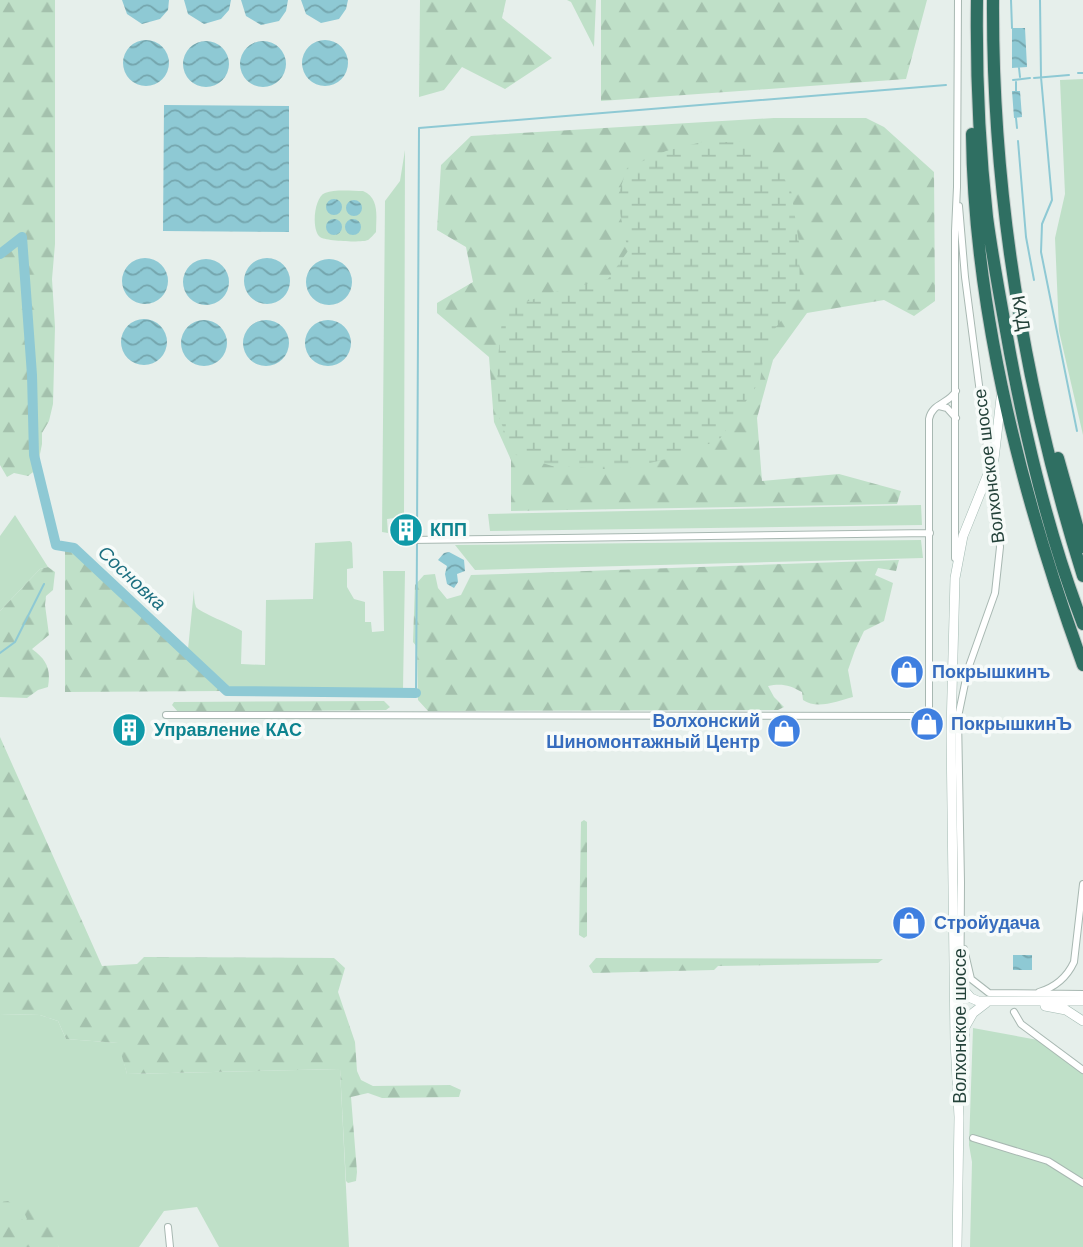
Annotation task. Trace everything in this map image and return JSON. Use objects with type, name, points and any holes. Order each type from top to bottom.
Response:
[{"type":"highway","name":"КАД","points":[[976,0],[976,64],[988,218],[1017,390],[1046,510],[1083,624]]},
{"type":"highway","name":"КАД","points":[[993,0],[993,63],[1003,198],[1031,367],[1059,499],[1083,576]]},
{"type":"highway","points":[[976,64],[972,111],[975,196],[985,288],[1001,379],[1040,536],[1083,665]]},
{"type":"highway","points":[[1031,367],[1083,547]]},
{"type":"main road","points":[[956,578],[963,536],[994,459],[1000,417],[1001,379]]},
{"type":"main road","name":"Волхонское шоссе","points":[[956,578],[951,731],[959,1117],[957,1247]]},
{"type":"main road","points":[[957,983],[971,998],[987,1002],[1083,1001]]},
{"type":"main road","points":[[961,1083],[965,1027],[973,1013],[987,1002]]},
{"type":"main road","points":[[1020,1002],[1066,1010],[1083,1021]]},
{"type":"main road","name":"Волхонское шоссе","points":[[959,1117],[961,1083]]},
{"type":"street","name":"Волхонское шоссе","points":[[956,578],[955,231],[958,0]]},
{"type":"street","name":"Волхонское шоссе","points":[[957,187],[965,277],[1000,547],[995,593],[968,669],[958,717],[961,917],[957,983],[961,1083]]},
{"type":"street","points":[[166,715],[929,716],[929,419],[930,413],[952,398],[956,391]]},
{"type":"street","points":[[939,406],[947,408],[956,418]]},
{"type":"street","points":[[410,540],[930,533]]},
{"type":"street","points":[[1031,994],[1048,989],[1070,970],[1074,961],[1083,884]]},
{"type":"street","points":[[961,917],[965,957],[971,979],[989,993],[1083,994]]},
{"type":"street","points":[[1014,1012],[1021,1024],[1083,1070]]},
{"type":"street","points":[[973,1138],[1048,1161],[1083,1183]]},
{"type":"street","points":[[168,1227],[170,1247]]},
{"type":"green space","points":[[0,0],[55,0],[53,404],[49,421],[42,433],[37,469],[28,476],[14,473],[7,477],[0,465]]},
{"type":"green space","points":[[420,0],[506,0],[502,18],[552,58],[505,89],[462,67],[444,90],[419,97]]},
{"type":"green space","points":[[567,0],[596,0],[594,47],[571,2]]},
{"type":"green space","points":[[601,0],[927,0],[906,79],[601,101]]},
{"type":"green space","points":[[1083,79],[1083,435],[1059,331],[1055,238],[1065,194],[1060,80]]},
{"type":"green space","points":[[774,118],[866,118],[884,127],[934,172],[935,301],[914,316],[884,300],[807,313],[773,360],[757,418],[762,481],[839,474],[901,491],[897,504],[511,511],[511,460],[494,422],[489,357],[437,313],[437,303],[473,282],[466,247],[437,230],[441,165],[471,136]]},
{"type":"green space","points":[[702,142],[744,142],[775,163],[791,190],[799,243],[800,296],[774,330],[764,352],[760,381],[719,440],[674,457],[622,470],[552,466],[513,454],[499,417],[497,367],[503,311],[547,294],[608,279],[628,251],[617,199],[627,168],[666,151]]},
{"type":"green space","points":[[405,150],[404,517],[387,519],[388,533],[382,532],[385,201],[400,181]]},
{"type":"green space","points":[[334,191],[363,191],[375,203],[376,232],[368,240],[358,241],[320,237],[315,221],[316,207],[321,196]]},
{"type":"green space","points":[[921,505],[922,525],[490,531],[488,514]]},
{"type":"green space","points":[[15,515],[48,567],[40,569],[0,611],[0,536]]},
{"type":"green space","points":[[921,540],[923,558],[475,570],[455,545]]},
{"type":"green space","points":[[350,541],[353,568],[347,569],[347,587],[354,599],[365,602],[365,622],[371,622],[372,632],[384,631],[383,571],[405,571],[403,689],[232,689],[188,649],[194,590],[198,609],[242,631],[241,664],[265,665],[266,600],[313,599],[315,543]]},
{"type":"green space","points":[[65,546],[224,691],[65,692]]},
{"type":"green space","points":[[899,560],[896,571],[878,568],[875,575],[893,583],[884,621],[864,631],[848,670],[853,697],[841,701],[828,704],[809,703],[803,700],[802,692],[789,686],[777,685],[768,686],[784,707],[778,710],[428,711],[418,700],[417,647],[413,642],[415,585],[424,575],[435,574],[438,588],[447,599],[461,595],[471,575]]},
{"type":"green space","points":[[48,567],[55,572],[53,590],[46,596],[45,605],[49,635],[32,649],[47,665],[48,687],[27,698],[0,697],[0,611],[40,569]]},
{"type":"green space","points":[[384,701],[390,707],[386,710],[178,712],[172,705],[174,702]]},
{"type":"green space","points":[[0,737],[102,966],[137,964],[144,957],[334,958],[345,968],[338,992],[355,1042],[357,1071],[361,1080],[373,1086],[450,1085],[461,1090],[459,1097],[382,1098],[368,1093],[351,1097],[357,1172],[356,1181],[348,1183],[340,1069],[127,1074],[118,1043],[66,1039],[58,1021],[40,1015],[0,1014]]},
{"type":"green space","points":[[581,822],[587,822],[587,936],[584,938],[579,935]]},
{"type":"green space","points":[[596,958],[883,959],[878,963],[718,966],[714,970],[593,973],[589,966]]},
{"type":"green space","points":[[0,1014],[40,1015],[58,1021],[66,1039],[119,1043],[127,1074],[340,1069],[349,1247],[219,1247],[197,1207],[164,1211],[139,1247],[59,1247],[57,1244],[0,1247]]},
{"type":"green space","points":[[973,1028],[1038,1040],[1083,1072],[1083,1247],[970,1247],[972,1162],[969,1145]]},
{"type":"green space","points":[[30,1191],[37,1196],[38,1214],[51,1220],[55,1226],[59,1247],[0,1247],[1,1202],[11,1203],[25,1222],[27,1219],[23,1210]]},
{"type":"water","points":[[122,0],[169,0],[168,10],[160,19],[142,24],[127,14]]},
{"type":"water","points":[[184,0],[231,0],[229,10],[221,19],[204,24],[188,14]]},
{"type":"water","points":[[241,0],[288,0],[286,11],[279,21],[261,25],[246,16]]},
{"type":"water","points":[[301,0],[348,0],[339,19],[321,23],[306,14]]},
{"type":"water","points":[[1012,28],[1025,28],[1027,67],[1012,68]]},
{"type":"water","points":[[146,40],[163,46],[169,63],[163,80],[146,86],[129,80],[123,63],[129,46]]},
{"type":"water","points":[[325,40],[342,46],[348,63],[342,80],[325,86],[308,80],[302,63],[308,46]]},
{"type":"water","points":[[206,41],[223,47],[229,64],[223,81],[206,87],[189,81],[183,64],[189,47]]},
{"type":"water","points":[[263,41],[280,47],[286,64],[280,81],[263,87],[246,81],[240,64],[246,47]]},
{"type":"water","points":[[1012,91],[1020,91],[1022,117],[1014,118]]},
{"type":"water","points":[[164,105],[289,106],[289,232],[163,231]]},
{"type":"water","points":[[331,199],[337,199],[342,207],[340,213],[331,215],[326,210],[326,204]]},
{"type":"water","points":[[351,200],[357,200],[362,208],[360,214],[351,216],[346,211],[346,205]]},
{"type":"water","points":[[331,219],[337,219],[342,227],[340,233],[331,235],[326,230],[326,224]]},
{"type":"water","points":[[350,219],[356,219],[361,227],[359,233],[350,235],[345,230],[345,224]]},
{"type":"water","points":[[145,258],[162,264],[168,281],[162,298],[145,304],[128,298],[122,281],[128,264]]},
{"type":"water","points":[[267,258],[284,264],[290,281],[284,298],[267,304],[250,298],[244,281],[250,264]]},
{"type":"water","points":[[206,259],[223,265],[229,282],[223,299],[206,305],[189,299],[183,282],[189,265]]},
{"type":"water","points":[[329,259],[346,265],[352,282],[346,299],[329,305],[312,299],[306,282],[312,265]]},
{"type":"water","points":[[144,319],[161,325],[167,342],[161,359],[144,365],[127,359],[121,342],[127,325]]},
{"type":"water","points":[[204,320],[221,326],[227,343],[221,360],[204,366],[187,360],[181,343],[187,326]]},
{"type":"water","points":[[266,320],[283,326],[289,343],[283,360],[266,366],[249,360],[243,343],[249,326]]},
{"type":"water","points":[[328,320],[345,326],[351,343],[345,360],[328,366],[311,360],[305,343],[311,326]]},
{"type":"water","points":[[449,552],[464,560],[465,571],[457,574],[458,582],[454,588],[447,584],[447,566],[438,560],[444,553]]},
{"type":"water","points":[[1013,955],[1032,955],[1032,970],[1013,970]]},
{"type":"waterway","points":[[1011,0],[1012,28]]},
{"type":"waterway","points":[[1040,0],[1041,77],[1052,200],[1042,224],[1041,252],[1077,431]]},
{"type":"waterway","points":[[1019,68],[1020,77]]},
{"type":"waterway","points":[[1078,73],[1083,73]]},
{"type":"waterway","points":[[1034,78],[1069,75]]},
{"type":"waterway","points":[[1013,80],[1030,78]]},
{"type":"waterway","points":[[1016,82],[1016,91]]},
{"type":"waterway","points":[[417,536],[419,128],[946,85]]},
{"type":"waterway","points":[[1016,118],[1017,128]]},
{"type":"waterway","points":[[1018,141],[1026,237],[1034,280]]},
{"type":"waterway","name":"Сосновка","points":[[0,254],[22,237],[32,375],[34,455],[56,545],[74,548],[227,691],[416,693]]},
{"type":"waterway","points":[[416,693],[417,543]]},
{"type":"waterway","points":[[0,653],[15,642],[44,584]]},
{"type":"place","name":"КПП","points":[[406,530]]},
{"type":"place","name":"Покрышкинъ","points":[[907,672]]},
{"type":"place","name":"ПокрышкинЪ","points":[[927,724]]},
{"type":"place","name":"Управление КАС","points":[[129,730]]},
{"type":"place","name":"Волхонский Шиномонтажный Центр","points":[[784,731]]},
{"type":"place","name":"Стройудача","points":[[909,923]]}]
